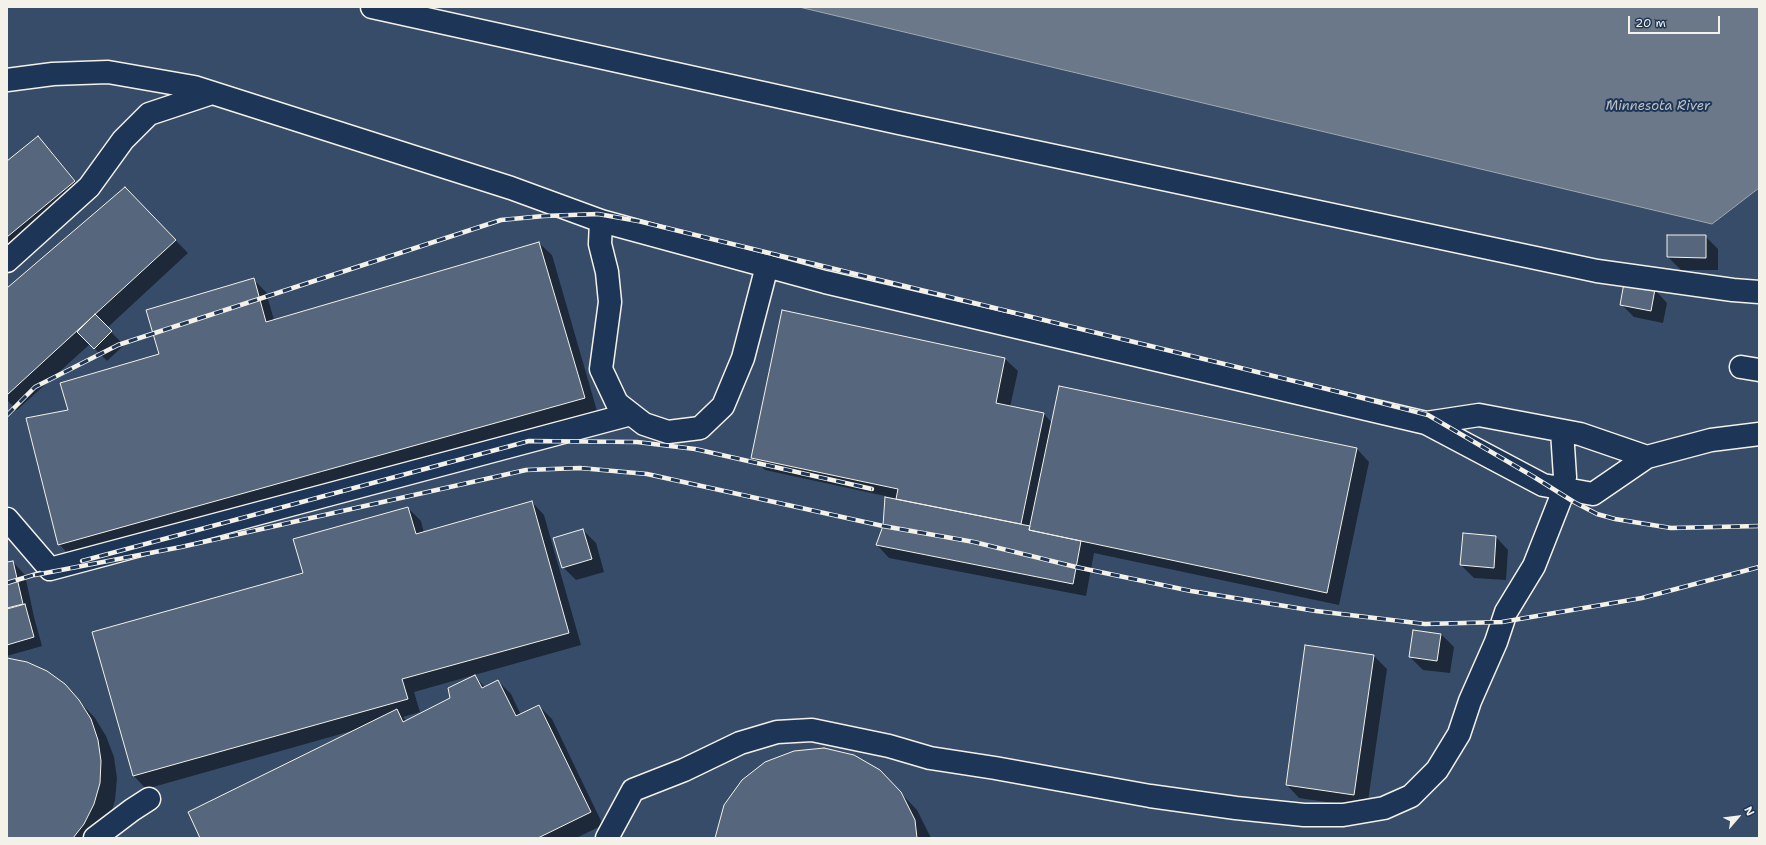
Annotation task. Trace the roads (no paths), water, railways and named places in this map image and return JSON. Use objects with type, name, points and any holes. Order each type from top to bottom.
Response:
[{"type":"lane","points":[[372,7],[906,125],[1597,271],[1733,290],[1759,292]]},
{"type":"lane","points":[[7,80],[53,74],[108,72],[194,87],[511,188],[601,221],[825,282],[1426,423],[1543,485],[1593,494],[1648,457],[1710,440],[1759,434]]},
{"type":"lane","points":[[108,72],[140,86],[150,99],[149,114]]},
{"type":"lane","points":[[7,261],[89,187],[123,140],[149,114],[212,92]]},
{"type":"lane","points":[[601,221],[600,244],[607,272],[610,302],[600,369],[617,403],[644,424],[668,432],[700,428],[723,406],[743,358],[767,266]]},
{"type":"lane","points":[[7,519],[50,569],[631,414]]},
{"type":"lane","points":[[1426,423],[1479,415],[1580,434],[1648,457]]},
{"type":"lane","points":[[607,838],[633,790],[684,770],[740,743],[777,732],[812,730],[889,746],[930,758],[995,768],[1150,796],[1236,808],[1304,815],[1343,815],[1384,808],[1411,796],[1437,770],[1459,734],[1470,701],[1496,642],[1506,612],[1534,566],[1564,489],[1565,477],[1562,431]]},
{"type":"lane","points":[[96,838],[132,810],[149,799]]},
{"type":"water","name":"Minnesota River","points":[[799,7],[1759,7],[1759,188],[1712,224]]},
{"type":"railway","points":[[7,415],[35,387],[118,345],[501,220],[544,216],[598,214],[638,221],[1428,415],[1574,502],[1597,514],[1615,519],[1671,528],[1759,526]]},
{"type":"railway","points":[[82,561],[529,441],[637,442],[695,449],[872,489]]},
{"type":"railway","points":[[35,575],[181,547],[526,470],[580,468],[647,474],[883,526],[974,542],[1076,567],[1191,591],[1316,611],[1425,624],[1502,622],[1642,598],[1759,567]]},
{"type":"railway","points":[[7,583],[40,573]]}]
